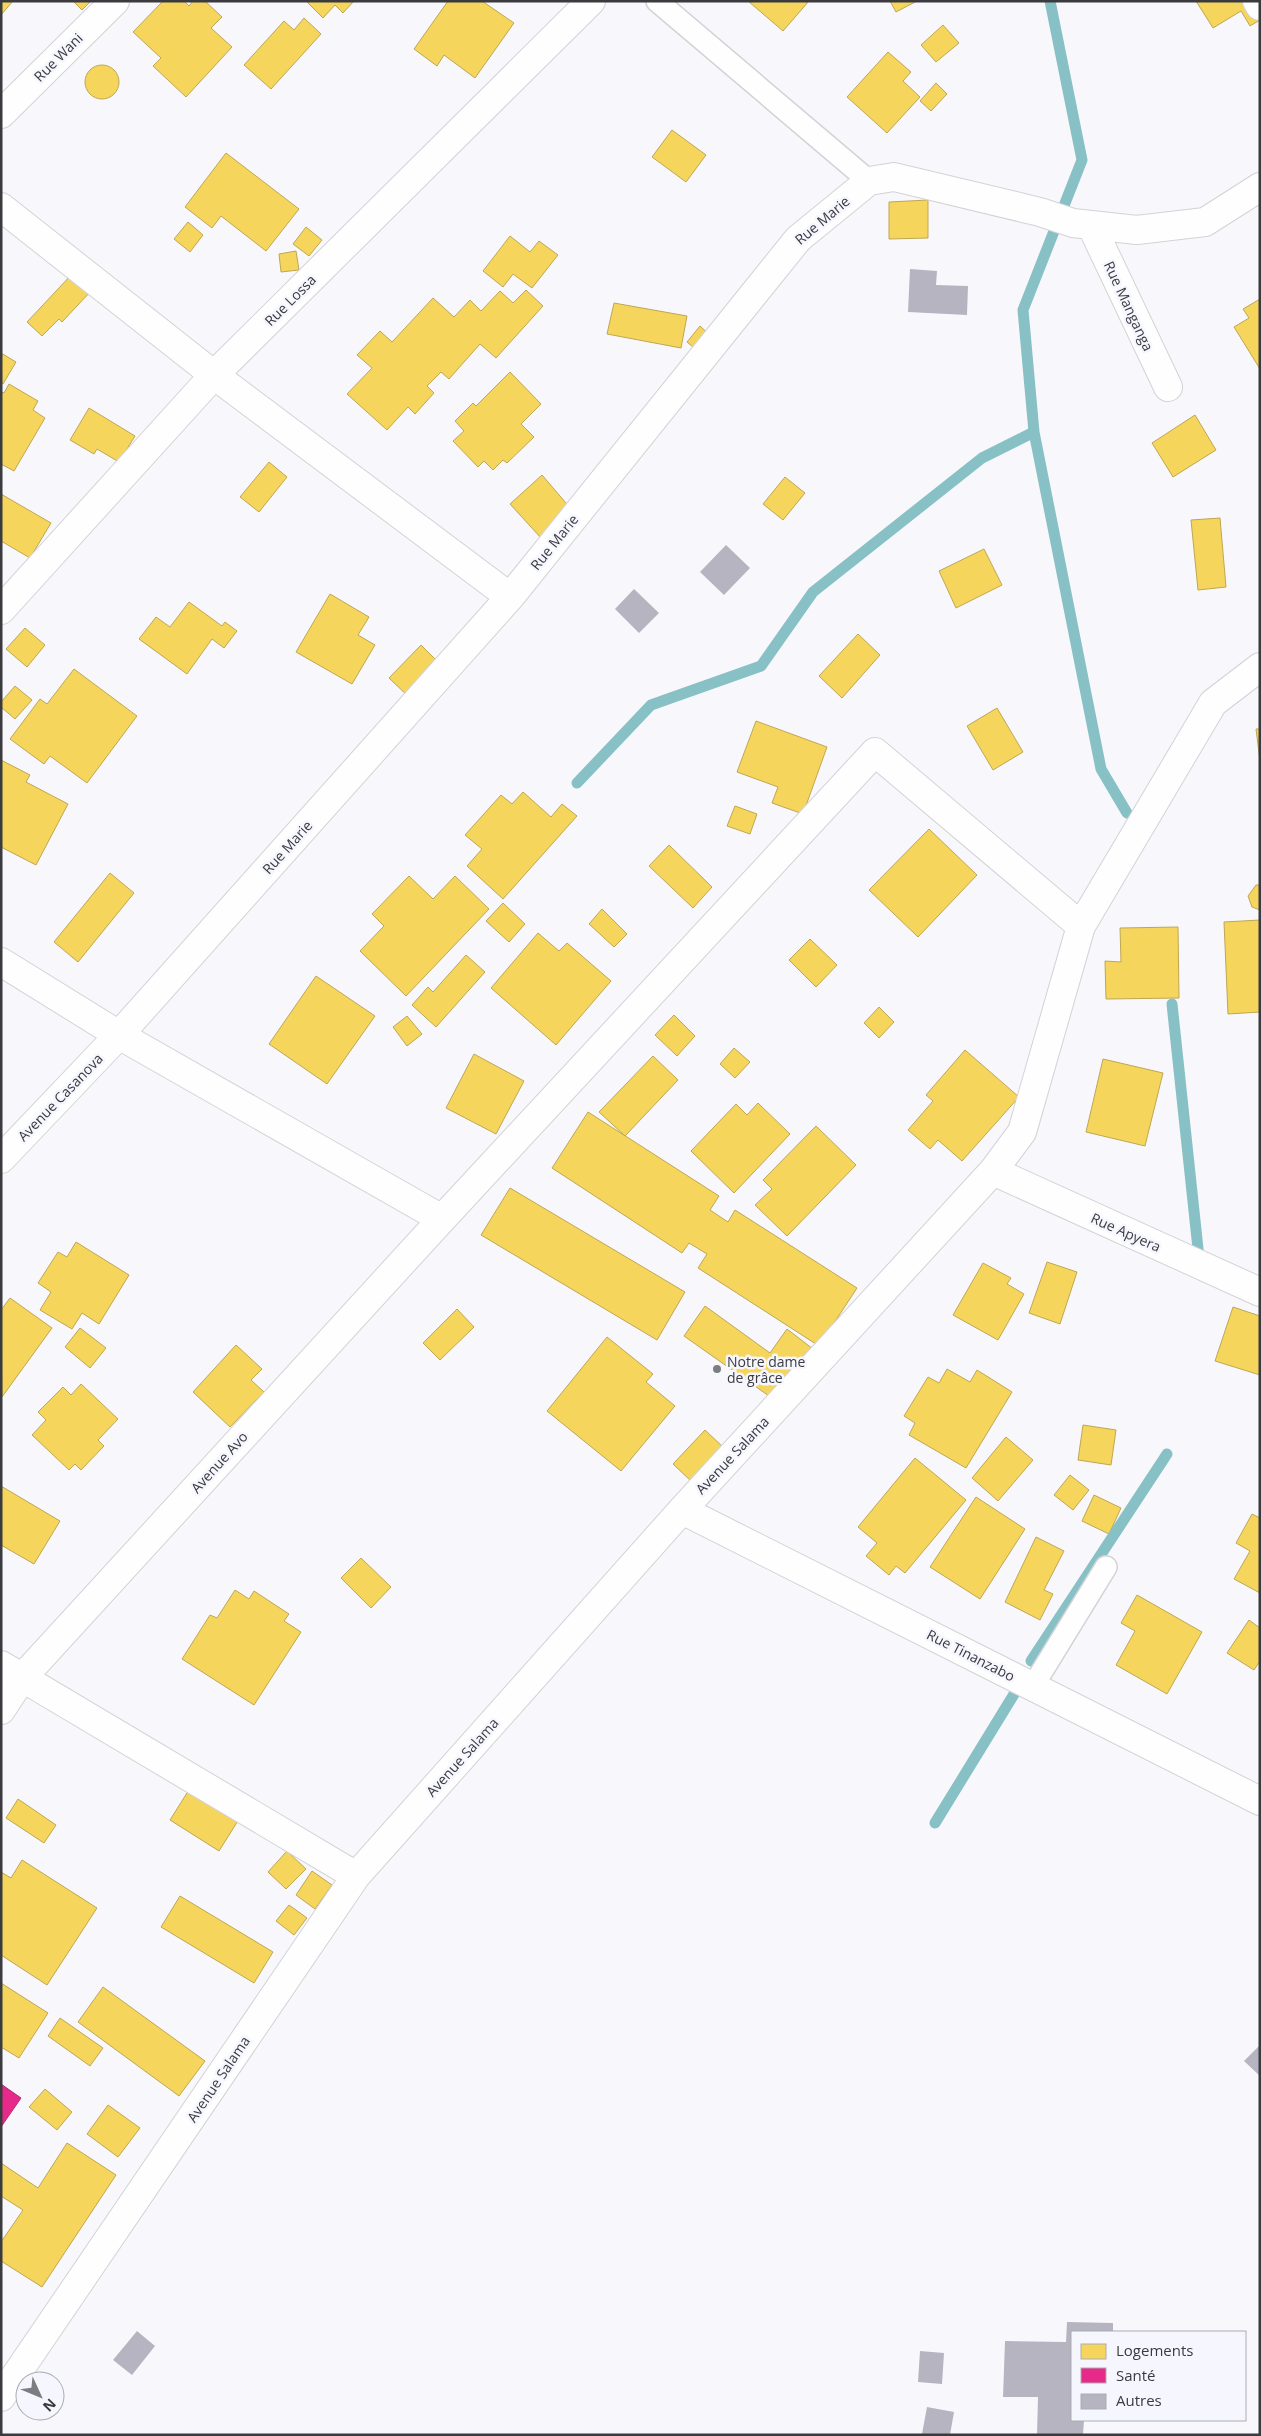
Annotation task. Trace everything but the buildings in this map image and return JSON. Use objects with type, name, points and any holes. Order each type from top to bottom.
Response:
[{"type":"street","name":"Rue Wani","points":[[1,114],[115,1]]},
{"type":"street","name":"Rue Lossa","points":[[1,610],[214,375],[591,1]]},
{"type":"street","points":[[1257,1],[1260,6]]},
{"type":"street","name":"Rue Marie","points":[[120,1035],[510,597],[798,239],[869,182],[894,177],[1082,224],[1137,230],[1205,222],[1260,187]]},
{"type":"street","points":[[1,207],[214,375],[510,597]]},
{"type":"street","name":"Rue Manganga","points":[[1082,224],[1168,387]]},
{"type":"street","name":"Avenue Salama","points":[[1,2397],[356,1876],[682,1510],[993,1172],[1022,1132],[1080,926],[1213,703],[1260,666]]},
{"type":"street","name":"Avenue Avo","points":[[1,1710],[12,1671],[442,1219],[875,752],[1080,926]]},
{"type":"street","points":[[1,962],[120,1035],[442,1219]]},
{"type":"street","name":"Avenue Casanova","points":[[1,1159],[120,1035]]},
{"type":"street","name":"Rue Apyera","points":[[993,1172],[1260,1292]]},
{"type":"street","name":"Rue Tinanzabo","points":[[682,1510],[1260,1801]]},
{"type":"street","points":[[12,1671],[356,1876]]},
{"type":"lane","points":[[657,1],[869,182]]},
{"type":"lane","points":[[1032,1686],[1106,1567]]},
{"type":"waterway","points":[[1050,1],[1082,160],[1023,310],[1034,432],[1101,769],[1127,813]]},
{"type":"waterway","points":[[577,783],[651,705],[761,666],[813,592],[982,458],[1034,432]]},
{"type":"waterway","points":[[1172,1004],[1199,1258]]},
{"type":"waterway","points":[[1031,1661],[1167,1454]]},
{"type":"waterway","points":[[935,1823],[1016,1691]]},
{"type":"place","name":"Notre dame de grâce","points":[[717,1369]]}]
